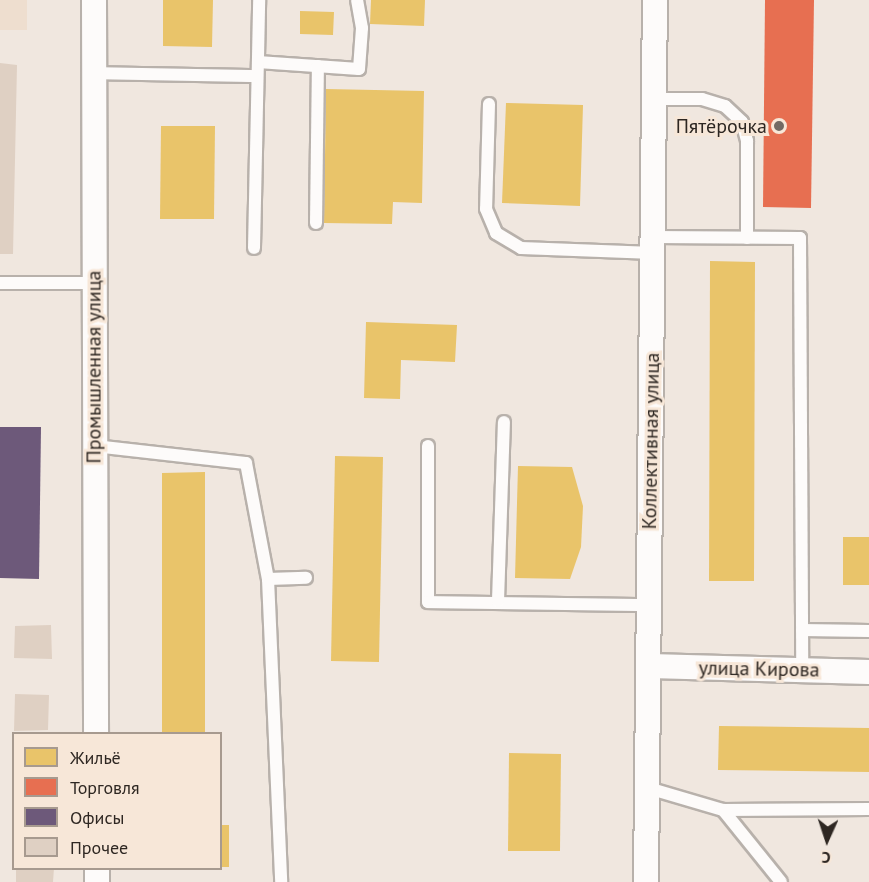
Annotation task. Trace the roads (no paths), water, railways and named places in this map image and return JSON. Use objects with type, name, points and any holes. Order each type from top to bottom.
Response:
[{"type":"street","name":"Промышленная улица","points":[[94,0],[96,732]]},
{"type":"street","name":"Коллективная улица","points":[[646,882],[655,0]]},
{"type":"street","name":"улица Кирова","points":[[650,666],[869,672]]},
{"type":"lane","points":[[255,248],[259,0]]},
{"type":"lane","points":[[258,62],[359,69],[362,28],[357,0]]},
{"type":"lane","points":[[316,223],[318,66]]},
{"type":"lane","points":[[94,73],[257,76]]},
{"type":"lane","points":[[655,99],[702,99],[725,106],[742,122],[747,141],[747,238]]},
{"type":"lane","points":[[489,104],[486,209],[496,233],[521,248],[654,245],[747,238],[800,238],[802,670]]},
{"type":"lane","points":[[0,283],[94,283]]},
{"type":"lane","points":[[498,601],[504,422]]},
{"type":"lane","points":[[94,446],[246,463],[268,579],[281,882]]},
{"type":"lane","points":[[428,446],[428,602],[498,601],[649,605]]},
{"type":"lane","points":[[268,579],[306,578]]},
{"type":"lane","points":[[802,630],[869,631]]},
{"type":"lane","points":[[648,788],[723,810],[869,809]]},
{"type":"lane","points":[[723,810],[781,882]]},
{"type":"place","name":"Пятёрочка","points":[[779,126]]}]
